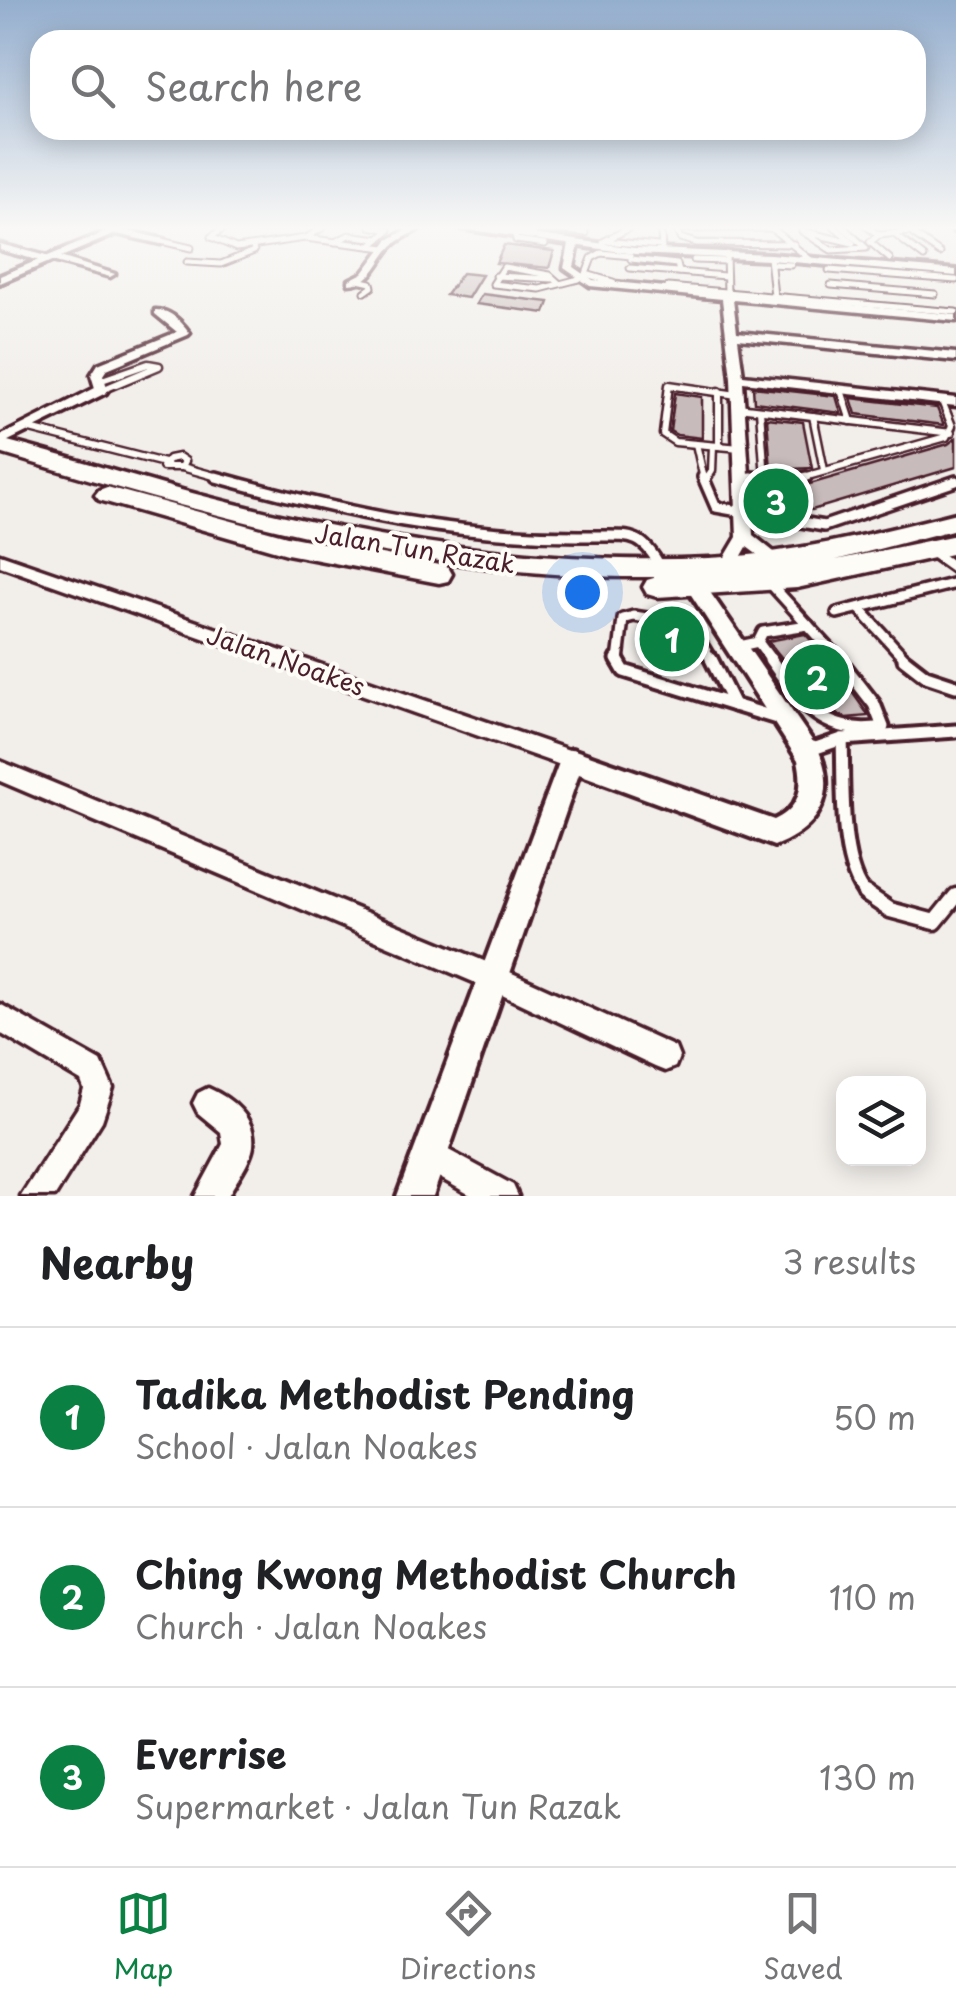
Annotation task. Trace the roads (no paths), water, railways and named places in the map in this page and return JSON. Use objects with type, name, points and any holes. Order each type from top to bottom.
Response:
[{"type":"highway","name":"Jalan Tun Razak","points":[[0,444],[297,528],[408,551],[521,566],[663,570],[729,564],[772,570],[944,548]]},
{"type":"highway","name":"Jalan Tun Razak","points":[[0,466],[287,545],[397,569],[520,584],[696,587],[956,521]]},
{"type":"street","points":[[602,282],[956,315]]},
{"type":"street","points":[[727,295],[738,394],[745,537],[729,564]]},
{"type":"street","points":[[0,444],[101,386],[98,371],[102,367],[184,333],[178,324],[158,312]]},
{"type":"street","points":[[732,335],[956,357]]},
{"type":"street","points":[[738,394],[841,390],[949,402]]},
{"type":"street","points":[[745,537],[772,570]]},
{"type":"street","name":"Jalan Noakes","points":[[0,560],[572,760]]},
{"type":"street","points":[[415,1196],[572,760],[774,833],[792,828],[812,802],[814,774],[799,742],[746,644],[696,587]]},
{"type":"street","points":[[0,771],[492,978],[665,1057]]},
{"type":"street","points":[[0,1018],[92,1071],[99,1088],[92,1110],[37,1196]]},
{"type":"street","points":[[208,1103],[235,1124],[238,1146],[211,1196]]},
{"type":"street","points":[[430,1154],[502,1196]]},
{"type":"lane","points":[[362,282],[371,283],[365,292]]},
{"type":"lane","points":[[607,282],[628,286],[628,282]]},
{"type":"lane","points":[[726,282],[727,295],[774,296],[956,315]]},
{"type":"lane","points":[[772,282],[774,296]]},
{"type":"lane","points":[[830,282],[837,303]]},
{"type":"lane","points":[[928,282],[944,311]]},
{"type":"lane","points":[[831,285],[935,294]]},
{"type":"lane","points":[[148,364],[159,366],[101,386],[148,364]]},
{"type":"lane","points":[[740,448],[674,442],[663,434],[669,385],[738,394],[760,410],[951,433]]},
{"type":"lane","points":[[841,390],[851,421]]},
{"type":"lane","points":[[719,391],[716,446],[708,479],[708,495],[716,507],[824,526],[956,481]]},
{"type":"lane","points":[[949,402],[951,433]]},
{"type":"lane","points":[[760,410],[765,478]]},
{"type":"lane","points":[[813,416],[824,470]]},
{"type":"lane","points":[[26,428],[116,454],[164,463],[179,457],[185,461],[182,467],[337,511],[424,527],[544,538],[635,536],[651,549],[663,570]]},
{"type":"lane","points":[[742,476],[794,480],[951,433]]},
{"type":"lane","points":[[696,444],[698,466],[708,479]]},
{"type":"lane","points":[[944,548],[956,569]]},
{"type":"lane","points":[[772,570],[808,625],[867,696],[882,718],[883,727],[845,732],[829,727],[746,644],[763,632],[808,625]]},
{"type":"lane","points":[[837,613],[956,583]]},
{"type":"lane","points":[[858,608],[916,672],[937,683],[956,686]]},
{"type":"lane","points":[[734,705],[690,625],[634,616],[623,619],[617,660],[624,671],[734,705],[786,721]]},
{"type":"lane","points":[[799,742],[816,748],[842,740],[956,732]]},
{"type":"lane","points":[[842,740],[854,880],[873,900],[897,915],[936,922],[956,896]]},
{"type":"lane","points":[[814,774],[844,782]]},
{"type":"place","name":"Everrise","points":[[776,501]]},
{"type":"place","name":"Tadika Methodist Pending","points":[[672,639]]},
{"type":"place","name":"Ching Kwong Methodist Church","points":[[817,677]]}]
